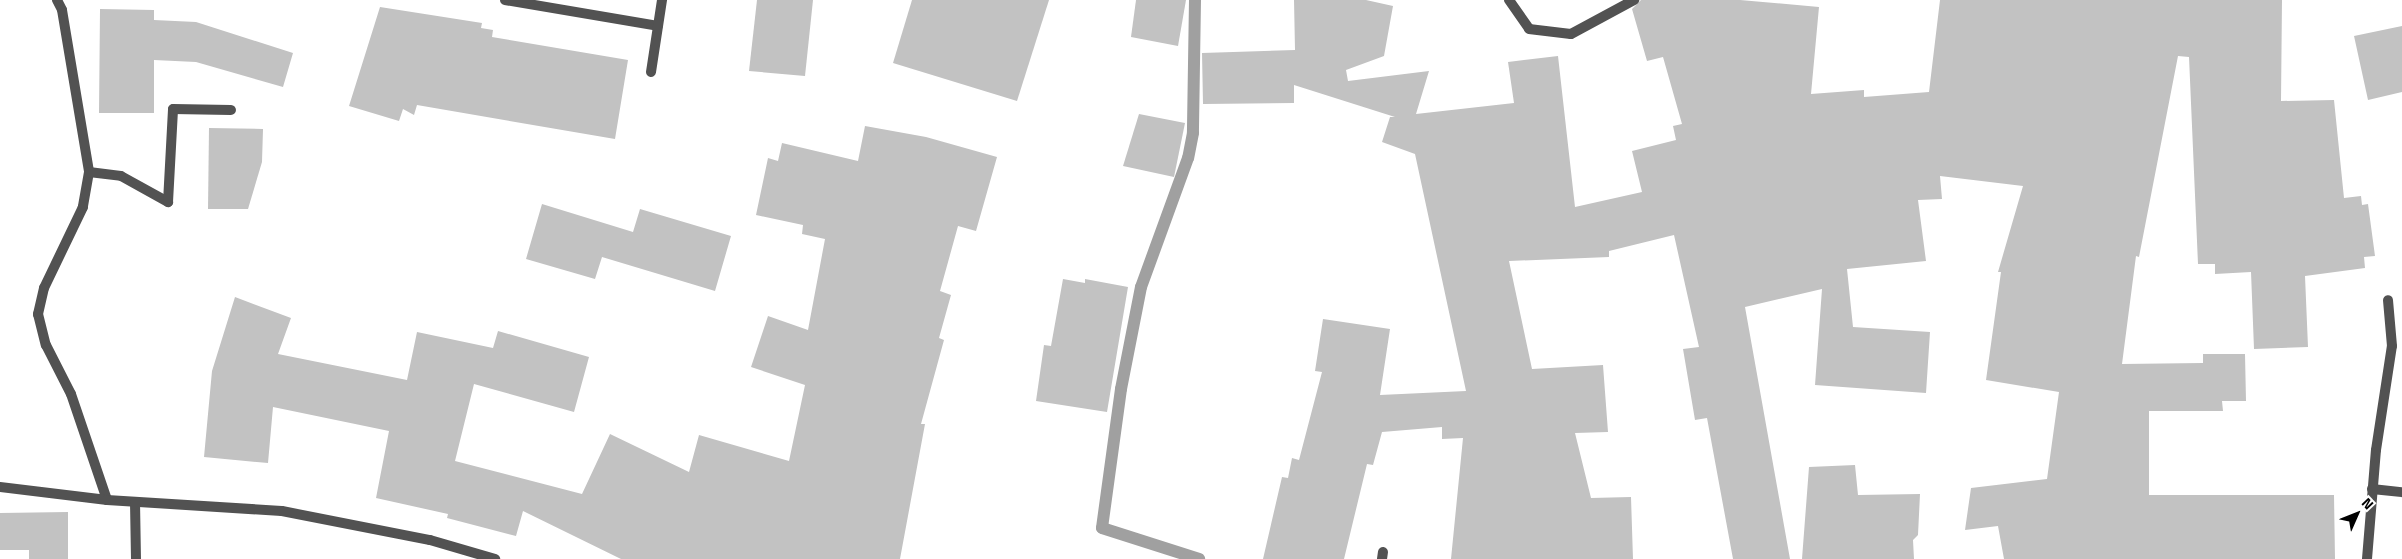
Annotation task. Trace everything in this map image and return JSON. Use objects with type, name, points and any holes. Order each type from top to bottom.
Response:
[{"type":"street","points":[[57,0],[62,10],[90,172],[83,207],[44,288],[38,314],[46,345],[71,394],[107,500]]},
{"type":"street","points":[[505,0],[658,26]]},
{"type":"street","points":[[651,72],[662,0]]},
{"type":"street","points":[[1510,0],[1529,29],[1571,34],[1634,0]]},
{"type":"street","points":[[90,172],[121,176],[168,202],[173,109],[231,110]]},
{"type":"street","points":[[2366,559],[2372,489],[2392,346],[2388,300]]},
{"type":"street","points":[[0,487],[107,500],[282,511],[430,540],[495,559]]},
{"type":"street","points":[[2372,489],[2402,492]]},
{"type":"street","points":[[135,502],[136,559]]},
{"type":"building","points":[[757,0],[813,0],[805,76],[749,71]]},
{"type":"building","points":[[912,0],[1049,0],[1017,101],[893,63]]},
{"type":"building","points":[[1136,0],[1186,0],[1178,46],[1131,37]]},
{"type":"building","points":[[1294,0],[1366,0],[1393,6],[1384,56],[1346,70],[1348,81],[1429,71],[1416,114],[1514,103],[1508,62],[1558,56],[1575,207],[1642,192],[1632,151],[1676,140],[1673,126],[1682,124],[1663,57],[1647,61],[1632,9],[1641,0],[1740,0],[1819,7],[1811,94],[1864,90],[1864,97],[1929,92],[1940,0],[2282,0],[2281,101],[2334,100],[2344,198],[2361,196],[2362,205],[2368,204],[2375,256],[2364,257],[2365,268],[2305,276],[2308,347],[2254,349],[2251,272],[2215,274],[2215,264],[2198,264],[2189,57],[2178,56],[2139,257],[2136,256],[2122,364],[2203,363],[2203,354],[2245,354],[2246,401],[2222,401],[2223,411],[2149,411],[2149,495],[2334,495],[2335,559],[2004,559],[1998,526],[1965,530],[1971,488],[2047,479],[2059,392],[1986,380],[2001,272],[1998,272],[2023,186],[1940,176],[1942,199],[1918,200],[1926,261],[1847,269],[1853,327],[1930,332],[1926,393],[1815,385],[1822,289],[1745,307],[1790,559],[1733,559],[1707,418],[1695,420],[1683,349],[1699,347],[1674,235],[1609,251],[1609,257],[1509,261],[1532,369],[1603,365],[1608,432],[1575,433],[1591,498],[1631,497],[1633,559],[1451,559],[1463,438],[1442,439],[1442,427],[1382,432],[1373,465],[1367,464],[1344,559],[1263,559],[1282,477],[1288,478],[1292,458],[1299,460],[1322,372],[1315,371],[1323,319],[1390,329],[1380,395],[1466,391],[1415,154],[1382,142],[1390,117],[1395,117],[1294,85],[1294,103],[1203,104],[1202,53],[1295,50]]},
{"type":"building","points":[[380,7],[482,23],[481,28],[493,30],[492,37],[628,60],[615,139],[417,105],[414,115],[403,109],[399,121],[349,106]]},
{"type":"building","points":[[100,9],[154,10],[154,20],[196,22],[293,53],[283,87],[196,62],[154,60],[154,113],[99,113]]},
{"type":"building","points":[[2402,26],[2402,92],[2368,100],[2354,36]]},
{"type":"building","points":[[1139,114],[1185,123],[1174,177],[1123,166]]},
{"type":"building","points":[[865,126],[926,137],[997,157],[976,231],[958,226],[940,291],[951,295],[939,338],[944,340],[921,424],[925,424],[900,559],[621,559],[523,511],[516,536],[447,518],[448,514],[376,498],[389,431],[273,407],[268,463],[204,457],[212,371],[235,297],[291,318],[278,354],[407,380],[417,332],[493,348],[498,331],[589,357],[574,412],[474,384],[455,461],[582,494],[610,434],[689,472],[699,435],[789,461],[805,385],[751,367],[768,316],[808,330],[825,239],[802,234],[803,225],[756,215],[768,158],[778,161],[782,143],[858,161]]},
{"type":"building","points":[[209,128],[263,129],[262,162],[248,209],[208,209]]},
{"type":"building","points":[[542,204],[633,232],[640,209],[731,236],[715,291],[602,257],[595,279],[526,259]]},
{"type":"building","points":[[1063,279],[1085,283],[1085,279],[1128,287],[1107,412],[1036,401],[1044,345],[1051,346]]},
{"type":"building","points":[[1855,465],[1858,495],[1920,494],[1918,535],[1913,540],[1914,559],[1802,559],[1809,467]]},
{"type":"building","points":[[68,512],[68,559],[29,559],[29,550],[0,550],[0,513]]},
{"type":"waterway","points":[[1195,0],[1193,133],[1188,158],[1141,287],[1121,389],[1102,528],[1199,559]]}]
